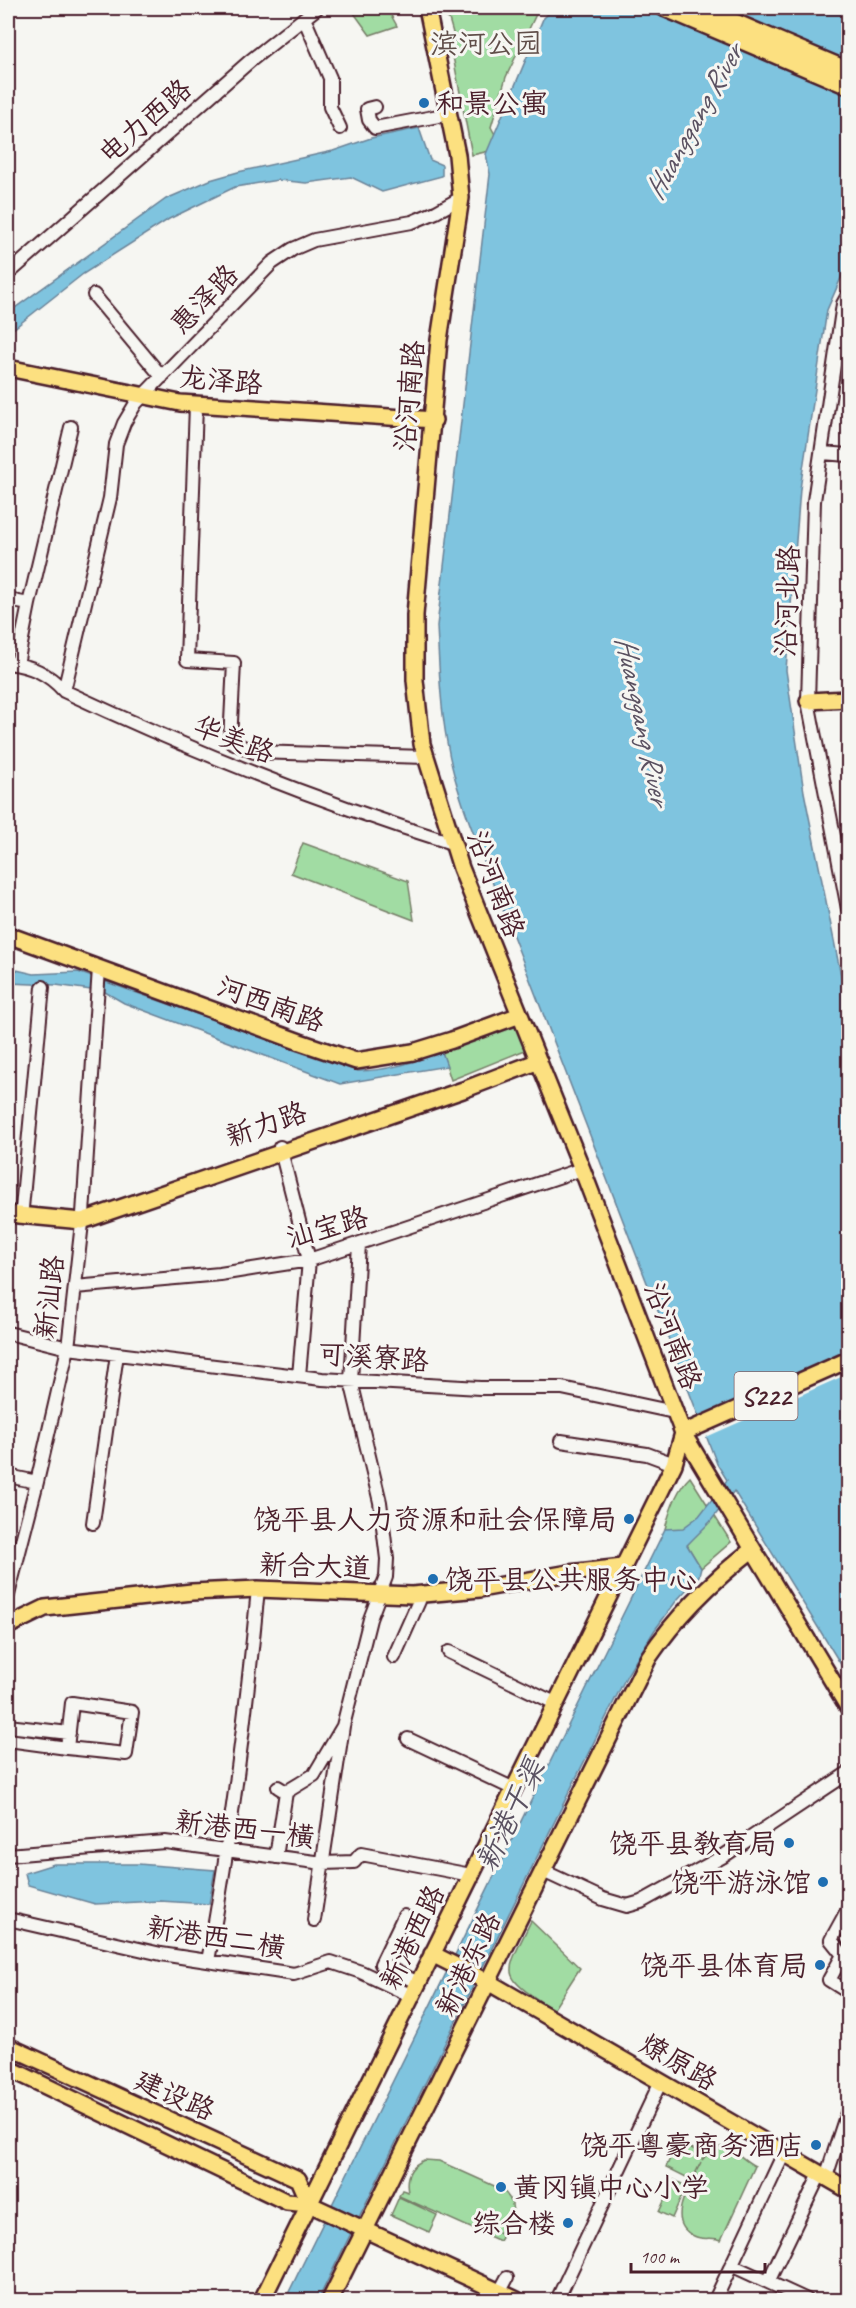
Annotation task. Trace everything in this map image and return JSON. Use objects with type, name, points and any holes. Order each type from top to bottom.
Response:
[{"type":"main road","name":"沿河南路","points":[[427,8],[457,154],[461,198],[439,340],[415,615],[415,680],[422,744],[452,843],[582,1169],[683,1433],[849,1707]]},
{"type":"main road","points":[[664,8],[849,86]]},
{"type":"main road","points":[[702,8],[849,70]]},
{"type":"main road","name":"龙泽路","points":[[8,368],[139,400]]},
{"type":"main road","name":"龙泽路","points":[[8,375],[139,400],[196,408],[433,423]]},
{"type":"main road","points":[[808,701],[849,699]]},
{"type":"main road","name":"河西南路","points":[[8,935],[356,1061],[413,1052],[520,1015]]},
{"type":"main road","name":"新力路","points":[[12,1210],[82,1217],[281,1150],[537,1057]]},
{"type":"main road","name":"S222","points":[[683,1433],[849,1360]]},
{"type":"main road","name":"S222","points":[[683,1433],[702,1434],[849,1368]]},
{"type":"main road","name":"新港西路","points":[[262,2301],[415,1989],[439,1958],[471,1875],[674,1464],[683,1433]]},
{"type":"main road","name":"新港东路","points":[[330,2301],[485,1981],[543,1871],[649,1657],[675,1620],[696,1597],[718,1576],[753,1549]]},
{"type":"main road","name":"新合大道","points":[[8,1626],[45,1608],[192,1592],[258,1589],[418,1594],[480,1589],[569,1573],[623,1567]]},
{"type":"main road","name":"燎原路","points":[[439,1958],[485,1981],[661,2080],[849,2190]]},
{"type":"main road","name":"建设路","points":[[8,2046],[298,2179],[309,2204]]},
{"type":"main road","name":"建设路","points":[[8,2068],[287,2202],[309,2204],[517,2301]]},
{"type":"street","name":"电力西路","points":[[8,274],[236,73],[317,8]]},
{"type":"street","points":[[304,18],[330,78],[330,107],[340,128]]},
{"type":"street","points":[[375,107],[368,109],[369,120],[375,128],[449,114]]},
{"type":"street","name":"惠泽路","points":[[64,691],[110,498],[116,444],[124,423],[139,400],[272,263],[293,249],[314,240],[412,222],[461,198]]},
{"type":"street","points":[[94,295],[162,377]]},
{"type":"street","name":"沿河北路","points":[[849,295],[843,304],[814,501],[808,701],[849,909]]},
{"type":"street","points":[[196,408],[187,660],[234,663],[230,741],[254,752],[426,757]]},
{"type":"street","points":[[12,664],[71,427]]},
{"type":"street","points":[[822,453],[849,455]]},
{"type":"street","points":[[8,600],[28,604]]},
{"type":"street","name":"华美路","points":[[12,664],[41,671],[64,691],[170,740],[322,799],[452,843]]},
{"type":"street","name":"新汕路","points":[[8,1595],[68,1348],[82,1217],[99,968]]},
{"type":"street","points":[[12,1210],[43,987]]},
{"type":"street","points":[[281,1150],[309,1260],[299,1376]]},
{"type":"street","name":"汕宝路","points":[[75,1287],[220,1275],[309,1260],[582,1169]]},
{"type":"street","points":[[314,1920],[343,1726],[370,1619],[386,1577],[384,1527],[351,1381],[358,1244]]},
{"type":"street","name":"可溪寮路","points":[[8,1333],[68,1348],[299,1376],[480,1388],[562,1388],[674,1412]]},
{"type":"street","points":[[93,1524],[117,1354]]},
{"type":"street","points":[[561,1441],[648,1454],[674,1464]]},
{"type":"street","points":[[8,1476],[37,1482]]},
{"type":"street","points":[[208,1961],[228,1850],[249,1687],[258,1589]]},
{"type":"street","points":[[394,1657],[419,1601],[418,1594]]},
{"type":"street","points":[[449,1652],[555,1703]]},
{"type":"street","points":[[8,1740],[67,1748],[126,1754],[132,1712],[72,1703],[67,1748]]},
{"type":"street","points":[[8,1726],[69,1732]]},
{"type":"street","points":[[276,1857],[282,1790],[314,1775],[343,1726]]},
{"type":"street","points":[[408,1739],[514,1789]]},
{"type":"street","points":[[543,1871],[603,1899],[627,1906],[634,1904],[722,1857],[849,1773]]},
{"type":"street","name":"新港西一横","points":[[8,1855],[165,1842],[323,1863],[354,1862],[361,1854],[471,1875]]},
{"type":"street","points":[[849,1909],[831,1940],[843,1954],[829,1980],[849,1992]]},
{"type":"street","points":[[404,1916],[381,1964],[415,1989]]},
{"type":"street","name":"新港西二横","points":[[8,1919],[161,1954],[294,1974],[331,1962],[415,1989]]},
{"type":"street","points":[[557,2301],[661,2080]]},
{"type":"street","points":[[768,2282],[823,2175],[849,2110]]},
{"type":"street","points":[[715,2301],[784,2153]]},
{"type":"street","points":[[731,2265],[807,2301]]},
{"type":"street","points":[[499,2293],[507,2278]]},
{"type":"green space","points":[[363,8],[387,8],[397,26],[370,35],[354,13]]},
{"type":"green space","name":"滨河公园","points":[[440,8],[539,8],[506,77],[491,127],[498,140],[489,151],[472,155],[451,46],[455,40],[449,19],[441,14]]},
{"type":"green space","points":[[303,843],[408,881],[414,920],[291,873]]},
{"type":"green space","points":[[514,1023],[525,1050],[451,1080],[442,1052]]},
{"type":"green space","points":[[690,1477],[731,1542],[701,1568],[687,1545],[693,1538],[665,1529],[677,1495]]},
{"type":"green space","points":[[531,1921],[580,1968],[553,2010],[523,1989],[511,1973],[515,1954]]},
{"type":"green space","points":[[678,2142],[704,2154],[702,2160],[717,2147],[724,2147],[736,2152],[755,2166],[721,2240],[694,2236],[685,2230],[681,2221],[680,2212],[692,2180],[666,2167]]},
{"type":"green space","points":[[424,2160],[439,2161],[501,2189],[506,2194],[513,2212],[508,2224],[498,2233],[503,2236],[500,2241],[399,2196],[402,2190],[408,2192],[407,2182],[412,2169]]},
{"type":"green space","points":[[674,2180],[686,2186],[672,2218],[659,2212]]},
{"type":"green space","points":[[399,2197],[437,2215],[429,2232],[391,2215]]},
{"type":"water","name":"Huanggang River","points":[[554,8],[848,8],[848,262],[827,310],[800,489],[786,670],[804,792],[848,1010],[848,1676],[734,1491],[710,1522],[687,1545],[701,1568],[699,1576],[677,1600],[654,1631],[627,1675],[318,2300],[285,2300],[665,1529],[683,1528],[699,1516],[727,1480],[717,1464],[471,826],[453,770],[443,713],[437,626],[490,174],[486,154],[543,19]]},
{"type":"water","points":[[419,128],[430,160],[442,165],[442,176],[382,192],[351,177],[306,183],[278,180],[235,187],[169,219],[83,274],[8,333],[8,313],[166,199],[210,180],[238,172],[333,151],[371,138]]},
{"type":"water","points":[[8,629],[17,631],[13,658],[8,658]]},
{"type":"water","points":[[8,968],[34,974],[78,972],[358,1071],[390,1068],[442,1052],[447,1066],[340,1084],[124,1003],[105,992],[56,985],[8,983]]},
{"type":"water","points":[[54,1864],[138,1864],[215,1870],[209,1904],[160,1901],[95,1904],[28,1885],[25,1873]]},
{"type":"pier","points":[[848,1354],[848,1374],[704,1438],[697,1421]]},
{"type":"place","name":"和景公寓","points":[[424,103]]},
{"type":"place","name":"饶平县人力资源和社会保障局","points":[[629,1519]]},
{"type":"place","name":"饶平县公共服务中心","points":[[433,1579]]},
{"type":"place","name":"饶平县教育局","points":[[789,1843]]},
{"type":"place","name":"饶平游泳馆","points":[[823,1882]]},
{"type":"place","name":"饶平县体育局","points":[[820,1965]]},
{"type":"place","name":"饶平粤豪商务酒店","points":[[816,2145]]},
{"type":"place","name":"黄冈镇中心小学","points":[[501,2187]]},
{"type":"place","name":"综合楼","points":[[568,2223]]},
{"type":"water label","name":"新港干渠","points":[[510,1815]]}]
